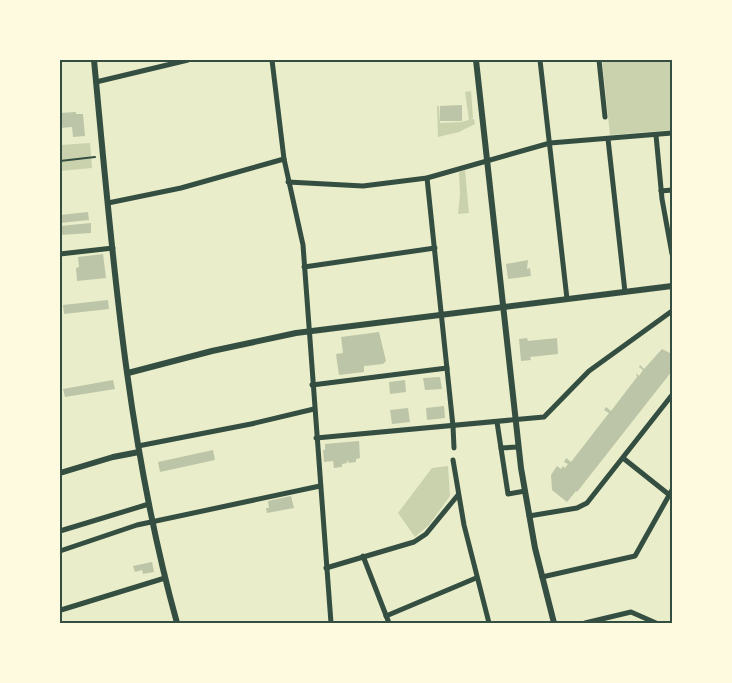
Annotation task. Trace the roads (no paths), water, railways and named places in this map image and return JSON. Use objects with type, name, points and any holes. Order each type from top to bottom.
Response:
[{"type":"street","points":[[94,60],[113,248],[138,449],[152,521],[177,623]]},
{"type":"street","points":[[96,82],[188,60]]},
{"type":"street","points":[[272,60],[284,159],[303,245],[331,623]]},
{"type":"street","points":[[476,60],[518,446],[529,516],[554,623]]},
{"type":"street","points":[[540,60],[567,299]]},
{"type":"street","points":[[599,60],[605,117]]},
{"type":"street","points":[[288,182],[364,186],[427,178],[550,143],[672,133]]},
{"type":"street","points":[[656,135],[661,191],[672,254]]},
{"type":"street","points":[[608,139],[625,292]]},
{"type":"street","points":[[108,202],[181,188],[284,159]]},
{"type":"street","points":[[427,178],[454,448]]},
{"type":"street","points":[[661,191],[672,190]]},
{"type":"street","points":[[60,254],[113,248]]},
{"type":"street","points":[[304,267],[435,248]]},
{"type":"street","points":[[128,374],[246,343],[308,331],[672,286]]},
{"type":"street","points":[[316,438],[544,417],[589,371],[672,311]]},
{"type":"street","points":[[312,385],[447,368]]},
{"type":"street","points":[[529,516],[577,508],[587,503],[672,396]]},
{"type":"street","points":[[60,473],[138,449],[314,409]]},
{"type":"street","points":[[497,422],[508,494],[525,491]]},
{"type":"street","points":[[501,448],[518,446]]},
{"type":"street","points":[[542,577],[635,556],[671,494],[623,458]]},
{"type":"street","points":[[453,460],[458,495],[476,578],[489,623]]},
{"type":"street","points":[[60,550],[152,521],[320,486]]},
{"type":"street","points":[[326,568],[414,542],[426,534],[458,495]]},
{"type":"street","points":[[60,531],[149,504]]},
{"type":"street","points":[[363,556],[389,623]]},
{"type":"street","points":[[61,610],[165,578]]},
{"type":"street","points":[[386,616],[476,578]]},
{"type":"street","points":[[585,623],[631,612],[656,623]]}]
